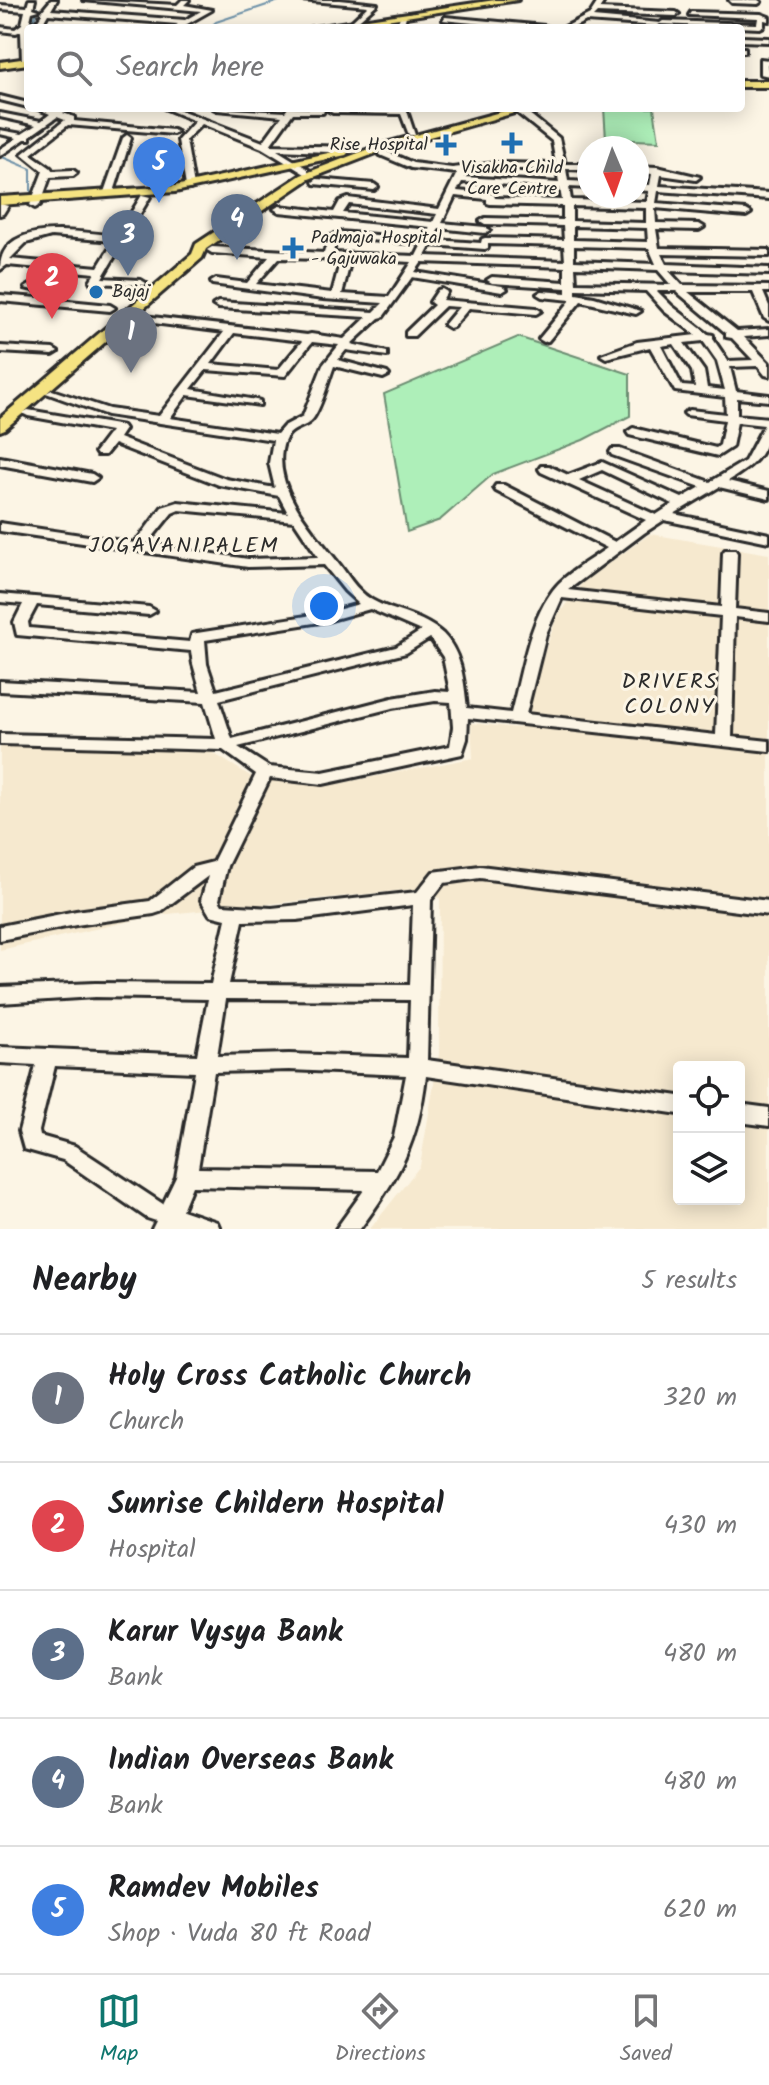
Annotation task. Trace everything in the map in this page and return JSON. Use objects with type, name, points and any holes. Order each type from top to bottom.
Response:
[{"type":"main road","points":[[347,24],[514,0]]},
{"type":"main road","points":[[0,65],[24,61]]},
{"type":"main road","points":[[745,86],[769,86]]},
{"type":"main road","points":[[0,410],[273,189],[343,154],[489,112]]},
{"type":"main road","points":[[343,154],[395,144],[512,112]]},
{"type":"main road","points":[[187,256],[212,250],[310,182],[395,144]]},
{"type":"main road","points":[[1,206],[190,186],[251,172],[304,174]]},
{"type":"main road","points":[[36,202],[145,197],[236,181],[304,174]]},
{"type":"main road","points":[[0,426],[126,317],[187,256],[304,174]]},
{"type":"main road","points":[[236,181],[260,181],[273,189]]},
{"type":"street","points":[[24,41],[22,27],[32,0]]},
{"type":"street","points":[[38,24],[54,0]]},
{"type":"street","points":[[86,0],[182,3],[209,10],[183,24]]},
{"type":"street","points":[[304,0],[376,2]]},
{"type":"street","points":[[735,15],[731,0],[758,1],[764,18],[760,26],[745,26]]},
{"type":"street","points":[[353,23],[376,2]]},
{"type":"street","points":[[575,24],[586,19],[600,5],[699,24]]},
{"type":"street","points":[[0,7],[186,22]]},
{"type":"street","points":[[586,19],[676,14]]},
{"type":"street","points":[[691,14],[764,18]]},
{"type":"street","points":[[400,24],[403,16]]},
{"type":"street","points":[[101,24],[111,17]]},
{"type":"street","points":[[445,19],[501,24]]},
{"type":"street","points":[[0,22],[22,27]]},
{"type":"street","points":[[0,29],[22,27]]},
{"type":"street","points":[[0,41],[22,27]]},
{"type":"street","points":[[745,39],[769,40]]},
{"type":"street","points":[[766,51],[764,74],[769,74]]},
{"type":"street","points":[[0,98],[24,104]]},
{"type":"street","points":[[177,112],[266,146],[343,154]]},
{"type":"street","points":[[266,146],[288,112]]},
{"type":"street","points":[[403,112],[412,133]]},
{"type":"street","points":[[526,112],[556,140],[567,203],[574,293],[544,339]]},
{"type":"street","points":[[0,115],[40,123]]},
{"type":"street","points":[[36,202],[47,174],[45,167],[26,156],[47,140],[65,115]]},
{"type":"street","points":[[0,152],[40,123],[65,115],[173,132]]},
{"type":"street","points":[[190,186],[183,137],[200,121]]},
{"type":"street","points":[[0,132],[47,140]]},
{"type":"street","points":[[328,136],[343,154]]},
{"type":"street","points":[[108,195],[127,138]]},
{"type":"street","points":[[266,146],[304,174],[374,187]]},
{"type":"street","points":[[383,153],[411,165],[461,175],[577,185]]},
{"type":"street","points":[[461,175],[498,166],[577,167]]},
{"type":"street","points":[[649,170],[696,177]]},
{"type":"street","points":[[657,170],[649,205],[746,213]]},
{"type":"street","points":[[47,174],[73,173]]},
{"type":"street","points":[[370,605],[327,617],[200,635],[198,647],[227,745],[265,772],[323,778],[448,755],[459,745],[459,704],[449,647],[431,631],[370,605],[350,589],[283,493],[276,472],[281,438],[289,427],[306,421],[331,362],[345,344],[379,315],[410,274],[461,175]]},
{"type":"street","points":[[649,188],[769,196]]},
{"type":"street","points":[[453,193],[577,203]]},
{"type":"street","points":[[141,283],[95,281],[145,197]]},
{"type":"street","points":[[481,307],[491,284],[485,235],[491,197]]},
{"type":"street","points":[[338,213],[343,203],[348,201],[443,212]]},
{"type":"street","points":[[698,207],[701,252]]},
{"type":"street","points":[[649,208],[648,224],[653,248],[673,287],[734,334],[765,364]]},
{"type":"street","points":[[279,209],[338,213],[436,225],[485,235],[570,243],[701,252],[769,251]]},
{"type":"street","points":[[327,258],[332,239],[339,235],[428,242],[568,223],[699,227]]},
{"type":"street","points":[[1,263],[12,247],[31,234],[119,239]]},
{"type":"street","points":[[212,250],[327,258],[375,255],[488,263],[769,271]]},
{"type":"street","points":[[735,287],[737,252]]},
{"type":"street","points":[[251,284],[277,254]]},
{"type":"street","points":[[336,296],[346,258]]},
{"type":"street","points":[[1,263],[100,270]]},
{"type":"street","points":[[410,274],[574,293],[636,311]]},
{"type":"street","points":[[216,282],[392,300]]},
{"type":"street","points":[[491,284],[544,294],[673,287],[769,289]]},
{"type":"street","points":[[30,288],[47,290],[42,302]]},
{"type":"street","points":[[633,432],[722,452],[728,442],[732,394],[724,364],[706,338],[662,305],[649,288]]},
{"type":"street","points":[[756,288],[769,318]]},
{"type":"street","points":[[530,323],[544,294]]},
{"type":"street","points":[[410,334],[442,297],[466,305],[536,311]]},
{"type":"street","points":[[2,301],[110,308]]},
{"type":"street","points":[[218,305],[379,315]]},
{"type":"street","points":[[449,325],[466,305]]},
{"type":"street","points":[[126,317],[311,337],[383,354]]},
{"type":"street","points":[[162,420],[232,328]]},
{"type":"street","points":[[606,355],[653,343],[769,332]]},
{"type":"street","points":[[202,366],[284,373],[311,337]]},
{"type":"street","points":[[677,341],[696,367],[702,392]]},
{"type":"street","points":[[653,343],[666,360],[676,387],[769,398]]},
{"type":"street","points":[[0,349],[53,352]]},
{"type":"street","points":[[331,362],[383,375]]},
{"type":"street","points":[[724,364],[765,364]]},
{"type":"street","points":[[183,391],[256,403]]},
{"type":"street","points":[[52,393],[99,410],[281,438]]},
{"type":"street","points":[[28,413],[115,434],[223,482],[283,493]]},
{"type":"street","points":[[517,718],[539,634],[558,593],[615,547],[755,458],[769,424],[690,413]]},
{"type":"street","points":[[101,452],[130,416]]},
{"type":"street","points":[[616,452],[716,485],[769,495]]},
{"type":"street","points":[[0,461],[92,478]]},
{"type":"street","points":[[567,480],[602,466],[684,504]]},
{"type":"street","points":[[545,469],[660,518],[769,538]]},
{"type":"street","points":[[500,488],[615,547]]},
{"type":"street","points":[[138,548],[167,510],[178,506],[299,518]]},
{"type":"street","points":[[0,527],[248,563],[330,561]]},
{"type":"street","points":[[724,741],[730,553]]},
{"type":"street","points":[[558,593],[769,617]]},
{"type":"street","points":[[0,598],[149,611]]},
{"type":"street","points":[[32,601],[21,622],[22,632],[198,647]]},
{"type":"street","points":[[0,686],[211,697],[401,650],[431,631]]},
{"type":"street","points":[[0,739],[227,745],[405,700],[459,704],[517,718],[769,746]]},
{"type":"street","points":[[265,772],[219,866],[212,905],[216,910],[236,915],[299,914],[381,900],[422,898]]},
{"type":"street","points":[[0,933],[154,907],[199,872],[219,866]]},
{"type":"street","points":[[347,1229],[384,1181],[408,1126],[417,1067],[422,898],[439,877],[480,872],[769,908]]},
{"type":"street","points":[[166,1223],[186,1177],[218,992],[236,915]]},
{"type":"street","points":[[0,995],[95,990],[419,993]]},
{"type":"street","points":[[0,1055],[205,1064],[289,1062],[417,1067],[673,1104]]},
{"type":"street","points":[[48,1056],[29,1131],[31,1143],[68,1152],[166,1223],[209,1229]]},
{"type":"street","points":[[745,1114],[769,1117]]},
{"type":"street","points":[[186,1177],[384,1181]]},
{"type":"shaded area","points":[[650,534],[769,554],[769,1229],[370,1229],[420,1166],[439,1054],[440,898],[415,889],[158,915],[0,950],[0,743],[208,750],[252,777],[325,786],[473,758],[471,723],[519,728],[557,616],[583,582]]},
{"type":"green space","points":[[604,112],[655,112],[659,141],[649,141],[649,136],[606,136]]},
{"type":"green space","points":[[518,337],[630,374],[630,416],[583,440],[493,474],[440,520],[407,532],[384,394]]},
{"type":"waterway","points":[[214,24],[282,0]]},
{"type":"waterway","points":[[0,5],[20,6]]},
{"type":"waterway","points":[[32,24],[39,8],[35,6]]},
{"type":"waterway","points":[[50,122],[69,112]]},
{"type":"waterway","points":[[0,156],[31,169],[31,196]]},
{"type":"place","name":"Visakha Child Care Centre","points":[[512,143]]},
{"type":"place","name":"Rise Hospital","points":[[446,145]]},
{"type":"place","name":"Ramdev Mobiles","points":[[159,203]]},
{"type":"place","name":"Padmaja Hospital - Gajuwaka","points":[[293,248]]},
{"type":"place","name":"Indian Overseas Bank","points":[[237,260]]},
{"type":"place","name":"Karur Vysya Bank","points":[[128,276]]},
{"type":"place","name":"Bajaj","points":[[96,292]]},
{"type":"place","name":"Sunrise Childern Hospital","points":[[52,319]]},
{"type":"place","name":"Holy Cross Catholic Church","points":[[131,373]]},
{"type":"district","name":"JOGAVANIPALEM","points":[[184,546]]},
{"type":"district","name":"DRIVERS COLONY","points":[[670,694]]}]
